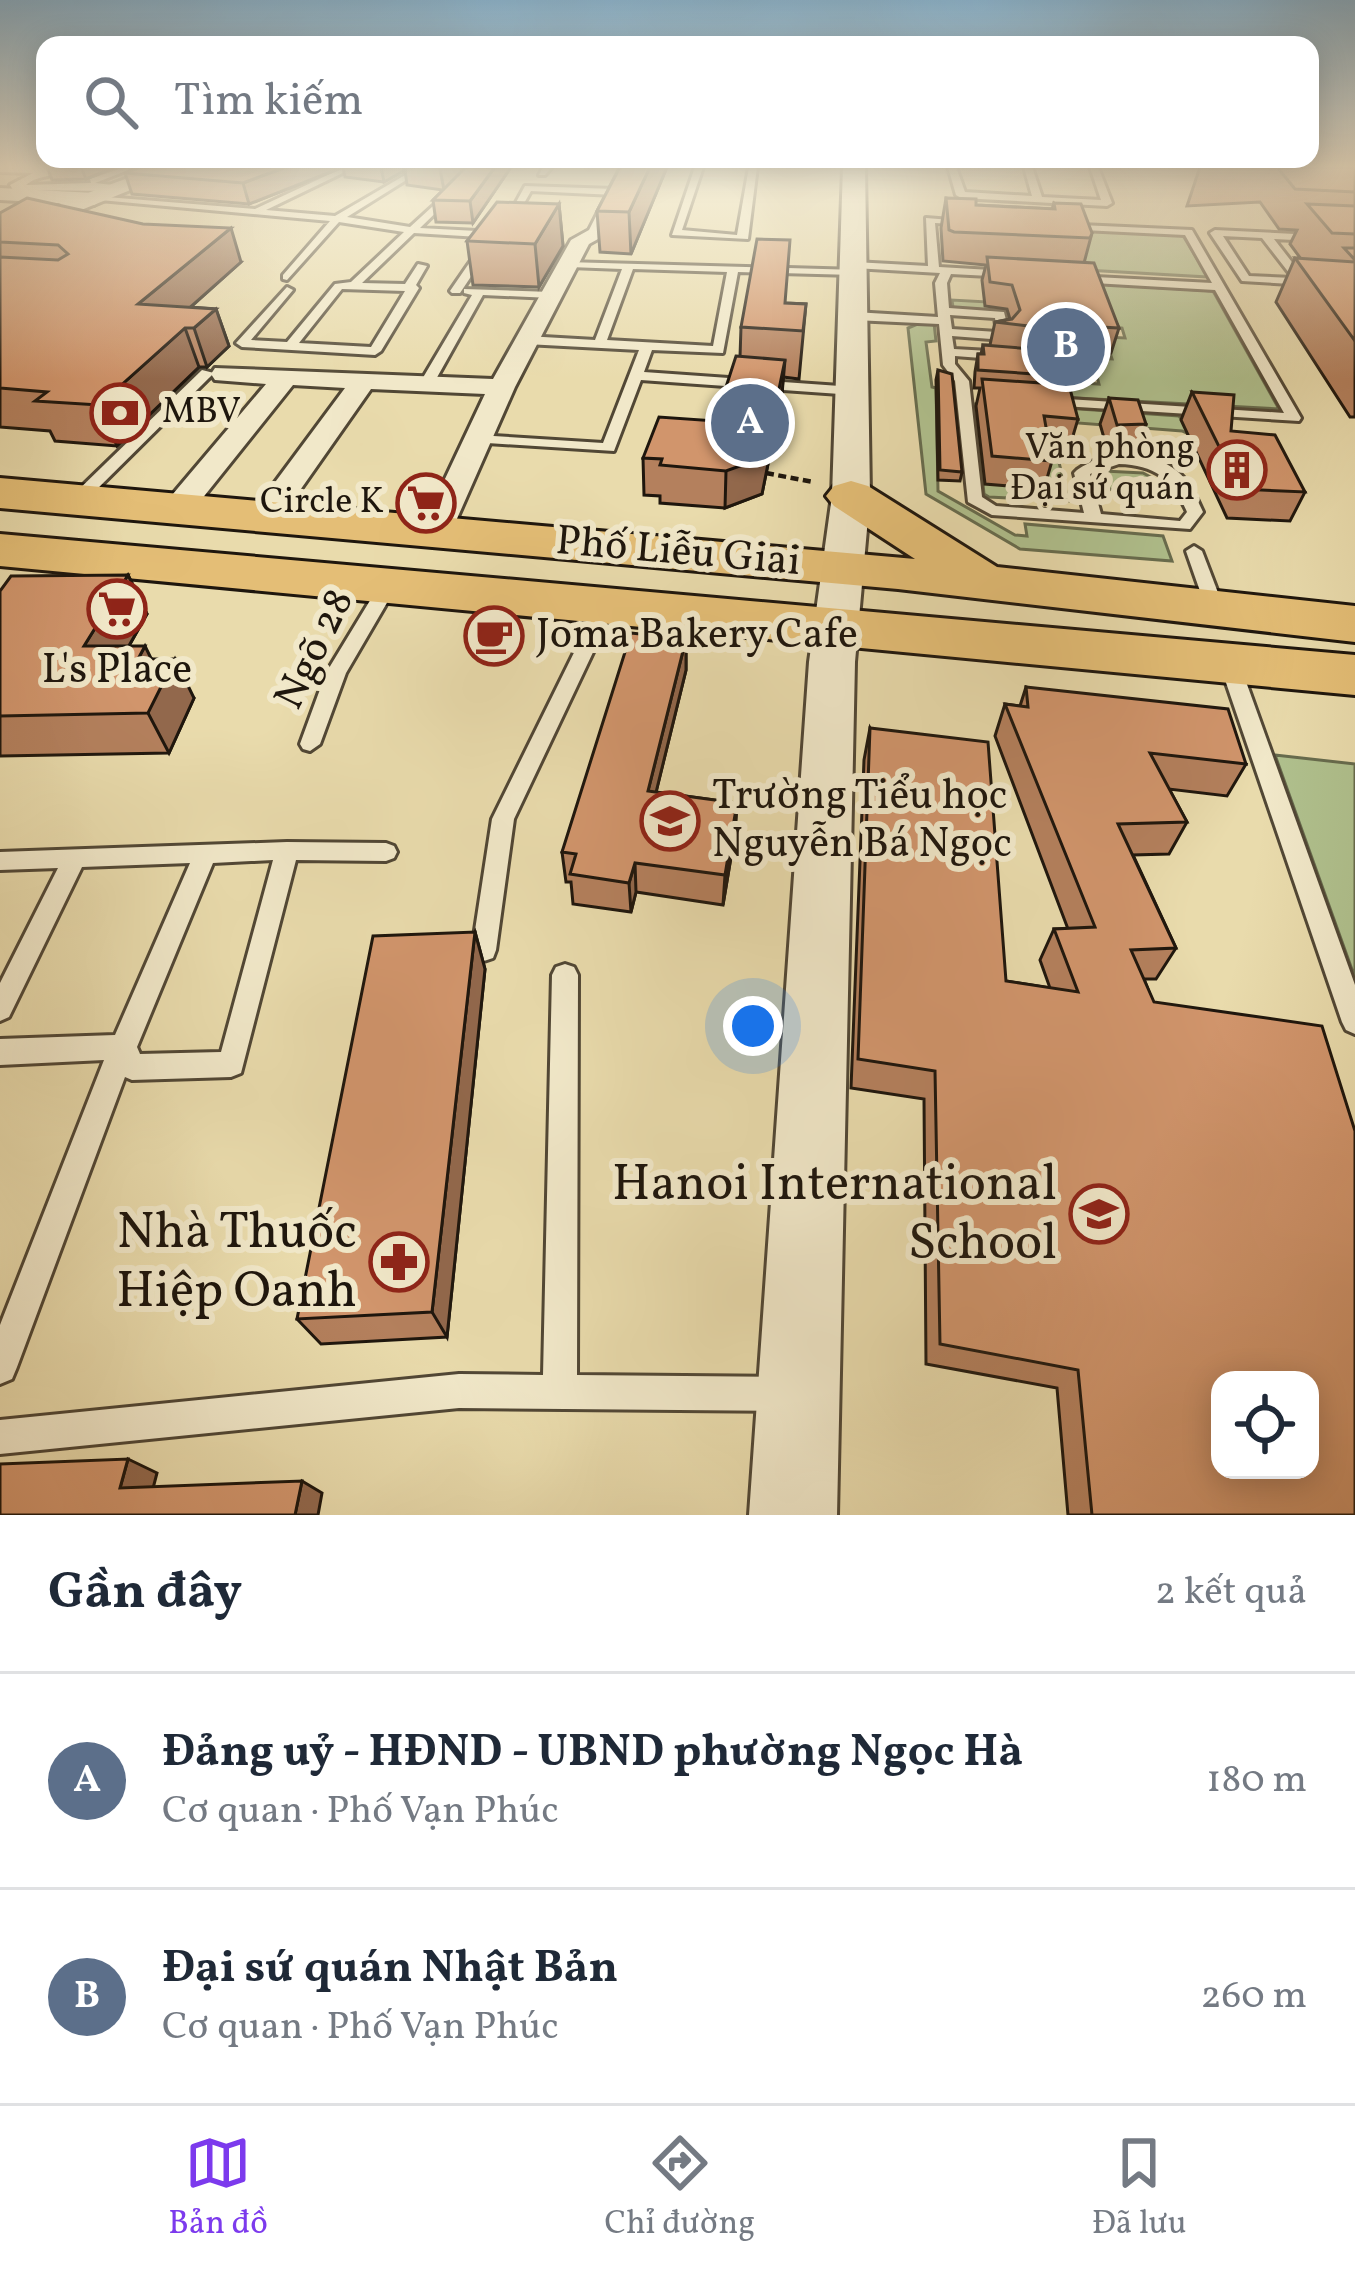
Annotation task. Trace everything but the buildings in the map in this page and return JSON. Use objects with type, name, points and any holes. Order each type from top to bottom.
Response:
[{"type":"main road","points":[[836,490],[998,588]]},
{"type":"main road","name":"Phố Liễu Giai","points":[[3,496],[436,532],[840,597],[1223,638],[1354,637]]},
{"type":"main road","name":"Phố Liễu Giai","points":[[0,550],[605,608],[998,588],[1223,638]]},
{"type":"street","points":[[436,532],[570,248],[590,238]]},
{"type":"street","points":[[793,1515],[840,597],[836,490],[854,391],[854,238]]},
{"type":"street","points":[[215,374],[288,361],[365,379],[502,387]]},
{"type":"street","points":[[178,508],[288,361]]},
{"type":"street","points":[[266,516],[365,379]]},
{"type":"lane","points":[[322,238],[242,344],[288,361],[375,350],[413,288]]},
{"type":"lane","points":[[339,286],[354,285],[400,238]]},
{"type":"lane","points":[[492,238],[456,290],[550,295]]},
{"type":"lane","points":[[934,238],[947,352],[964,396],[974,499],[992,510],[1094,519],[1189,539]]},
{"type":"lane","points":[[1052,402],[1294,418],[1191,238]]},
{"type":"lane","points":[[1218,238],[1246,279],[1355,285]]},
{"type":"lane","points":[[1266,238],[1302,282]]},
{"type":"lane","points":[[1303,238],[1355,240]]},
{"type":"lane","points":[[570,248],[628,266],[940,270],[1032,276]]},
{"type":"lane","points":[[413,288],[410,285],[422,266]]},
{"type":"lane","points":[[600,343],[628,266]]},
{"type":"lane","points":[[526,340],[719,350],[733,267]]},
{"type":"lane","points":[[1053,277],[1219,287]]},
{"type":"lane","points":[[288,361],[339,286]]},
{"type":"lane","points":[[339,286],[413,288]]},
{"type":"lane","points":[[428,381],[479,292]]},
{"type":"lane","points":[[854,316],[944,322]]},
{"type":"lane","points":[[476,439],[609,448],[647,346]]},
{"type":"lane","points":[[947,352],[1058,360],[1072,368]]},
{"type":"lane","points":[[78,499],[215,374]]},
{"type":"lane","points":[[637,376],[854,391]]},
{"type":"lane","points":[[964,396],[982,397]]},
{"type":"lane","points":[[1094,519],[1082,472],[1100,461],[1130,460],[1162,469],[1182,484],[1195,512],[1189,539],[1355,1022]]},
{"type":"lane","name":"Ngõ 28","points":[[310,744],[336,673],[386,589]]},
{"type":"lane","points":[[484,950],[503,819],[605,608]]},
{"type":"lane","points":[[123,1047],[132,1067],[231,1064],[287,850]]},
{"type":"lane","points":[[0,861],[287,850],[386,852]]},
{"type":"lane","points":[[0,1367],[123,1047],[206,854]]},
{"type":"lane","points":[[0,1010],[75,858]]},
{"type":"lane","points":[[560,1394],[565,975]]},
{"type":"lane","points":[[0,1052],[123,1047]]},
{"type":"lane","points":[[0,1437],[459,1391],[801,1394]]},
{"type":"path","points":[[766,473],[836,490]]},
{"type":"green space","points":[[1074,238],[1184,238],[1208,277],[1086,270]]},
{"type":"green space","points":[[983,277],[1213,291],[1279,409],[1058,397],[1054,381],[1099,384],[1092,358],[1112,359],[1105,337],[1125,338],[1122,328],[1012,311],[953,308],[952,300],[987,302]]},
{"type":"green space","points":[[934,323],[936,341],[926,342],[932,387],[936,388],[938,491],[1015,535],[1027,536],[1025,524],[1163,536],[1172,561],[1020,549],[926,494],[908,328]]},
{"type":"green space","points":[[975,404],[1179,416],[1195,437],[1182,431],[1040,420],[1037,444],[1055,445],[1068,501],[989,497],[984,494]]},
{"type":"green space","points":[[1104,471],[1143,473],[1171,488],[1162,495],[1118,493],[1093,480]]},
{"type":"green space","points":[[1275,755],[1355,764],[1355,978]]},
{"type":"place","name":"Đại sứ quán Nhật Bản","points":[[1066,347]]},
{"type":"place","name":"MBV","points":[[120,413]]},
{"type":"place","name":"Đảng uỷ - HĐND - UBND phường Ngọc Hà","points":[[750,423]]},
{"type":"place","name":"Văn phòng Đại sứ quán","points":[[1237,470]]},
{"type":"place","name":"Circle K","points":[[426,503]]},
{"type":"place","name":"L's Place","points":[[117,609]]},
{"type":"place","name":"Joma Bakery Cafe","points":[[494,636]]},
{"type":"place","name":"Trường Tiểu học Nguyễn Bá Ngọc","points":[[670,821]]},
{"type":"place","name":"Hanoi International School","points":[[1099,1214]]},
{"type":"place","name":"Nhà Thuốc Hiệp Oanh","points":[[399,1262]]}]
